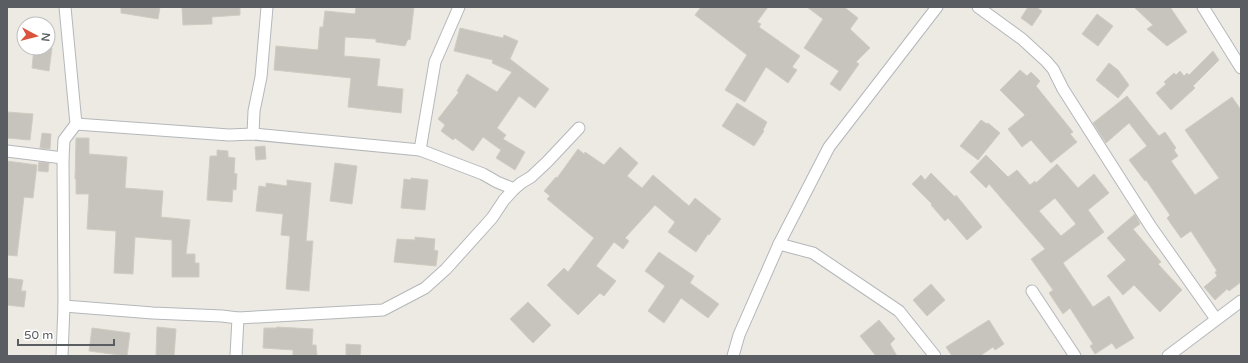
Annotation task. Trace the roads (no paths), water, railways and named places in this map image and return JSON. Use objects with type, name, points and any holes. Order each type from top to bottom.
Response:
[{"type":"street","points":[[62,356],[64,306],[64,140],[76,124],[65,7]]},
{"type":"street","points":[[253,134],[254,111],[261,77],[268,7]]},
{"type":"street","points":[[420,150],[435,62],[459,7]]},
{"type":"street","points":[[734,356],[739,335],[779,244],[829,147],[936,7]]},
{"type":"street","points":[[978,7],[1022,40],[1053,69],[1063,89],[1151,227],[1216,319]]},
{"type":"street","points":[[1203,7],[1241,68]]},
{"type":"street","points":[[76,124],[229,135],[253,134],[420,150],[483,174],[514,189]]},
{"type":"street","points":[[64,306],[153,314],[222,316],[238,318],[383,310],[425,288],[492,218],[504,200],[514,189],[531,177],[547,162],[579,128]]},
{"type":"street","points":[[7,151],[63,158]]},
{"type":"street","points":[[779,244],[813,253],[899,311],[935,356]]},
{"type":"street","points":[[1032,291],[1075,356]]},
{"type":"street","points":[[1168,356],[1241,301]]},
{"type":"street","points":[[236,356],[238,318]]}]
